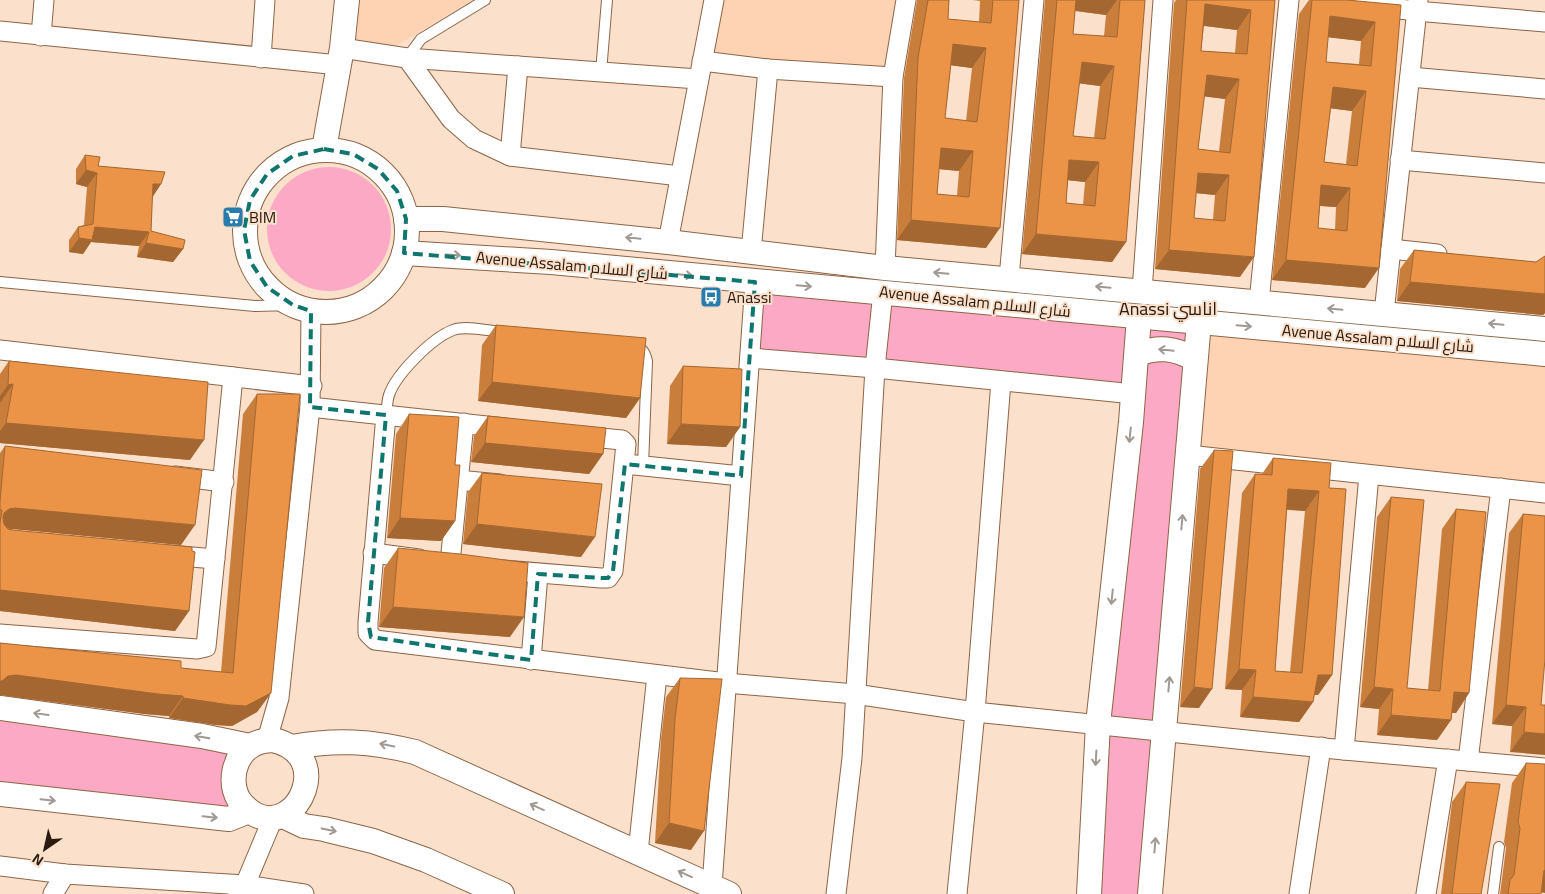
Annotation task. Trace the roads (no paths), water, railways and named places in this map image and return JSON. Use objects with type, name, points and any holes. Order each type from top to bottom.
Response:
[{"type":"street","points":[[41,36],[44,0]]},
{"type":"street","points":[[262,58],[265,0]]},
{"type":"street","points":[[324,149],[341,57],[346,0]]},
{"type":"street","points":[[668,242],[714,0]]},
{"type":"street","points":[[885,268],[893,77],[906,0]]},
{"type":"street","points":[[1009,278],[1034,0]]},
{"type":"street","points":[[1142,291],[1162,0]]},
{"type":"street","points":[[1259,302],[1289,0]]},
{"type":"street","points":[[1324,0],[1417,5],[1545,22]]},
{"type":"street","points":[[1384,313],[1417,5]]},
{"type":"street","points":[[0,31],[262,58],[407,58],[601,72],[768,69],[893,77]]},
{"type":"street","points":[[407,58],[451,119],[474,139],[510,156],[680,176]]},
{"type":"street","points":[[510,156],[518,66]]},
{"type":"street","points":[[751,252],[768,69]]},
{"type":"street","points":[[1410,77],[1545,89]]},
{"type":"street","points":[[324,149],[353,154],[378,169],[397,191],[406,219],[407,236],[404,253],[394,275],[378,293],[358,306],[335,312],[302,308],[267,287],[250,261],[244,230],[250,200],[268,174],[293,156],[324,149]]},
{"type":"street","points":[[1400,160],[1545,173]]},
{"type":"street","name":"Avenue Assalam شارع السلام","points":[[406,219],[443,219],[668,242],[885,268],[1545,329]]},
{"type":"street","points":[[1391,249],[1457,256]]},
{"type":"street","name":"Avenue Assalam شارع السلام","points":[[404,253],[551,262],[1545,354]]},
{"type":"street","points":[[0,708],[273,744],[345,741],[377,743],[415,752],[720,890],[726,683],[755,282]]},
{"type":"street","points":[[836,894],[852,758],[875,368],[883,292]]},
{"type":"street","points":[[273,744],[280,698],[312,386],[302,308]]},
{"type":"street","points":[[1089,894],[1098,724],[1134,394],[1139,317]]},
{"type":"street","points":[[1150,894],[1166,732],[1199,322]]},
{"type":"street","points":[[1137,354],[1151,349],[1167,349],[1182,352],[1195,359]]},
{"type":"street","points":[[0,350],[312,386]]},
{"type":"street","points":[[750,358],[875,368],[1134,394]]},
{"type":"street","points":[[0,634],[204,648],[207,643],[233,377]]},
{"type":"street","points":[[958,894],[975,712],[1001,381]]},
{"type":"street","points":[[310,407],[523,430]]},
{"type":"street","points":[[386,415],[373,553],[368,634],[371,637],[388,643],[726,683],[855,694],[975,712],[1344,750],[1545,768]]},
{"type":"street","points":[[450,563],[464,423]]},
{"type":"street","points":[[489,568],[538,574],[608,578],[613,571],[620,495],[634,465],[624,441],[562,434]]},
{"type":"street","points":[[1188,455],[1545,493]]},
{"type":"street","points":[[634,465],[741,476]]},
{"type":"street","points":[[156,474],[224,482]]},
{"type":"street","points":[[1344,750],[1369,475]]},
{"type":"street","points":[[457,480],[515,485]]},
{"type":"street","points":[[1468,761],[1501,488]]},
{"type":"street","points":[[601,493],[620,495]]},
{"type":"street","points":[[373,553],[470,566]]},
{"type":"street","points":[[156,554],[215,560]]},
{"type":"street","points":[[531,660],[538,574]]},
{"type":"street","points":[[638,852],[657,675]]},
{"type":"street","points":[[0,794],[229,819],[266,815],[292,809],[300,799],[306,779],[306,768],[302,758],[273,744],[241,755],[233,778],[234,791],[241,803],[266,815],[304,826],[373,840],[426,860],[502,894]]},
{"type":"street","points":[[1299,894],[1321,747]]},
{"type":"street","points":[[1426,894],[1448,759]]},
{"type":"street","points":[[241,890],[262,844],[266,815]]},
{"type":"street","points":[[0,866],[65,874],[304,894]]},
{"type":"street","points":[[53,894],[65,874]]},
{"type":"lane","points":[[407,58],[421,39],[485,0]]},
{"type":"lane","points":[[601,72],[607,0]]},
{"type":"lane","points":[[0,282],[255,306],[302,308]]},
{"type":"lane","points":[[386,415],[388,396],[397,378],[412,361],[442,336],[454,329],[516,333]]},
{"type":"lane","points":[[620,344],[636,346],[646,353],[647,368],[634,465]]},
{"type":"lane","points":[[1493,894],[1499,847]]},
{"type":"place","name":"BIM","points":[[233,217]]},
{"type":"place","name":"Anassi","points":[[711,297]]},
{"type":"district","name":"Anassi اناسي","points":[[1168,308]]}]
